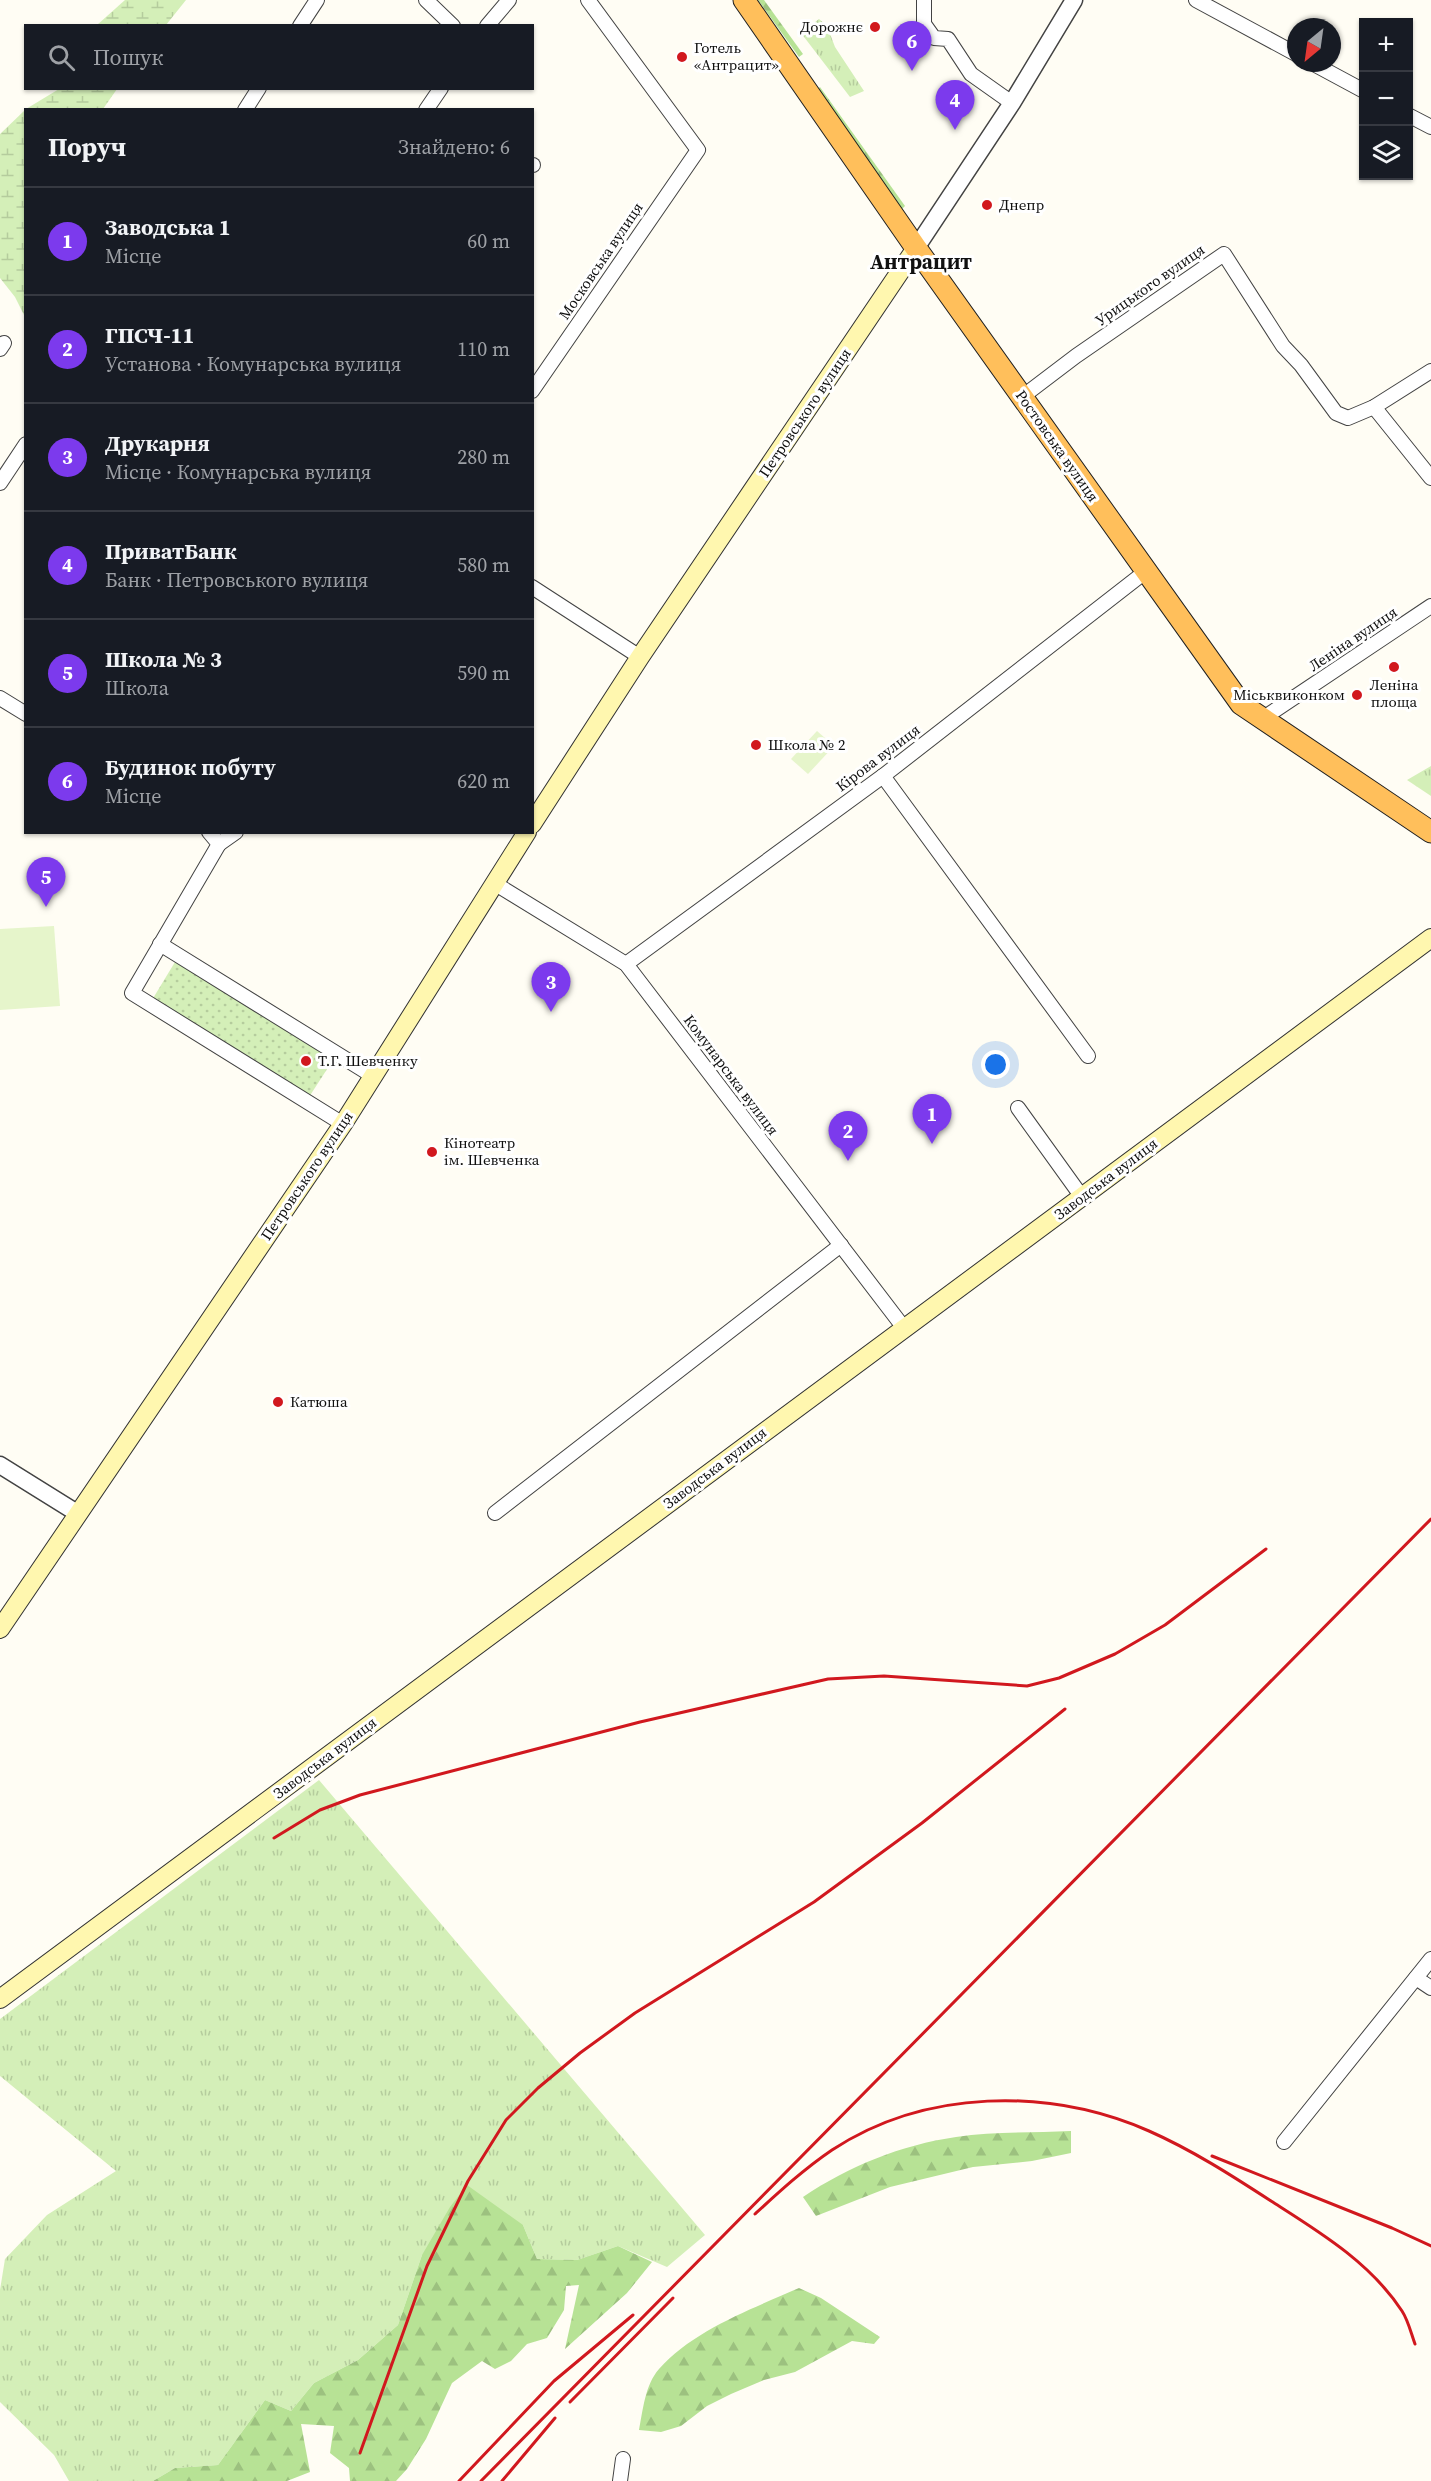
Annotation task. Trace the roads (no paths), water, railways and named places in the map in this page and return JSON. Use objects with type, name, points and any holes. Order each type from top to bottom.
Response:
[{"type":"highway","name":"Ростовська вулиця","points":[[744,0],[916,248],[1241,704],[1431,832]]},
{"type":"main road","name":"Петровського вулиця","points":[[534,821],[640,657],[916,248]]},
{"type":"main road","name":"Петровського вулиця","points":[[0,1629],[77,1512],[343,1124],[526,834]]},
{"type":"main road","name":"Заводська вулиця","points":[[0,1999],[1431,938]]},
{"type":"street","points":[[301,24],[317,0]]},
{"type":"street","points":[[426,0],[451,24]]},
{"type":"street","points":[[489,24],[508,0]]},
{"type":"street","name":"Московська вулиця","points":[[534,388],[698,150],[588,0]]},
{"type":"street","points":[[924,0],[924,24],[934,38],[948,39],[970,74],[1012,103]]},
{"type":"street","name":"Петровського вулиця","points":[[916,248],[1012,103],[1074,0]]},
{"type":"street","points":[[1196,0],[1287,49]]},
{"type":"street","points":[[1329,72],[1359,88]]},
{"type":"street","points":[[246,108],[258,90]]},
{"type":"street","points":[[427,108],[440,90]]},
{"type":"street","points":[[1413,118],[1431,128]]},
{"type":"street","name":"Урицького вулиця","points":[[1023,397],[1076,356],[1224,254],[1283,346],[1301,364],[1336,413],[1348,418],[1374,407]]},
{"type":"street","points":[[1431,371],[1374,407],[1431,478]]},
{"type":"street","points":[[0,483],[24,447]]},
{"type":"street","name":"Кірова вулиця","points":[[626,964],[883,776],[1145,572]]},
{"type":"street","points":[[534,588],[640,657]]},
{"type":"street","name":"Леніна вулиця","points":[[1262,719],[1431,606]]},
{"type":"street","points":[[0,698],[21,712]]},
{"type":"street","points":[[883,776],[1088,1056]]},
{"type":"street","points":[[211,834],[219,844]]},
{"type":"street","points":[[233,834],[219,844],[132,993],[343,1124]]},
{"type":"street","name":"Комунарська вулиця","points":[[494,883],[626,964],[904,1328]]},
{"type":"street","points":[[160,944],[373,1076]]},
{"type":"street","points":[[1018,1108],[1082,1197]]},
{"type":"street","points":[[495,1513],[841,1245]]},
{"type":"street","points":[[0,1465],[77,1512]]},
{"type":"street","points":[[1284,2142],[1431,1959]]},
{"type":"street","points":[[1416,1978],[1431,1988]]},
{"type":"street","points":[[620,2481],[623,2459]]},
{"type":"railway","points":[[481,2481],[1431,1519]]},
{"type":"railway","points":[[274,1838],[320,1810],[360,1795],[640,1722],[828,1679],[884,1676],[1027,1686],[1059,1678],[1115,1654],[1165,1625],[1266,1549]]},
{"type":"railway","points":[[360,2453],[427,2266],[468,2181],[506,2120],[538,2088],[580,2053],[635,2013],[814,1902],[922,1823],[1065,1709]]},
{"type":"railway","points":[[755,2214],[832,2150],[868,2130],[907,2115],[947,2106],[987,2101],[1029,2102],[1070,2107],[1110,2117],[1181,2146],[1226,2172],[1325,2236],[1375,2277],[1389,2293],[1408,2322],[1415,2344]]},
{"type":"railway","points":[[1212,2156],[1392,2228],[1431,2246]]},
{"type":"railway","points":[[570,2402],[673,2298]]},
{"type":"railway","points":[[459,2481],[554,2381],[633,2315]]},
{"type":"railway","points":[[502,2481],[555,2418]]},
{"type":"place","name":"Дорожнє","points":[[875,27]]},
{"type":"place","name":"Готель «Антрацит»","points":[[682,57]]},
{"type":"place","name":"Будинок побуту","points":[[912,71]]},
{"type":"place","name":"ПриватБанк","points":[[955,130]]},
{"type":"place","name":"Днепр","points":[[987,205]]},
{"type":"place","name":"Леніна площа","points":[[1394,667]]},
{"type":"place","name":"Міськвиконком","points":[[1357,695]]},
{"type":"place","name":"Школа № 2","points":[[756,745]]},
{"type":"place","name":"Школа № 3","points":[[46,907]]},
{"type":"place","name":"Друкарня","points":[[551,1012]]},
{"type":"place","name":"Т.Г. Шевченку","points":[[306,1061]]},
{"type":"place","name":"Заводська 1","points":[[932,1144]]},
{"type":"place","name":"Кінотеатр ім. Шевченка","points":[[432,1152]]},
{"type":"place","name":"ГПСЧ-11","points":[[848,1161]]},
{"type":"place","name":"Катюша","points":[[278,1402]]},
{"type":"district","name":"Антрацит","points":[[921,262]]}]
